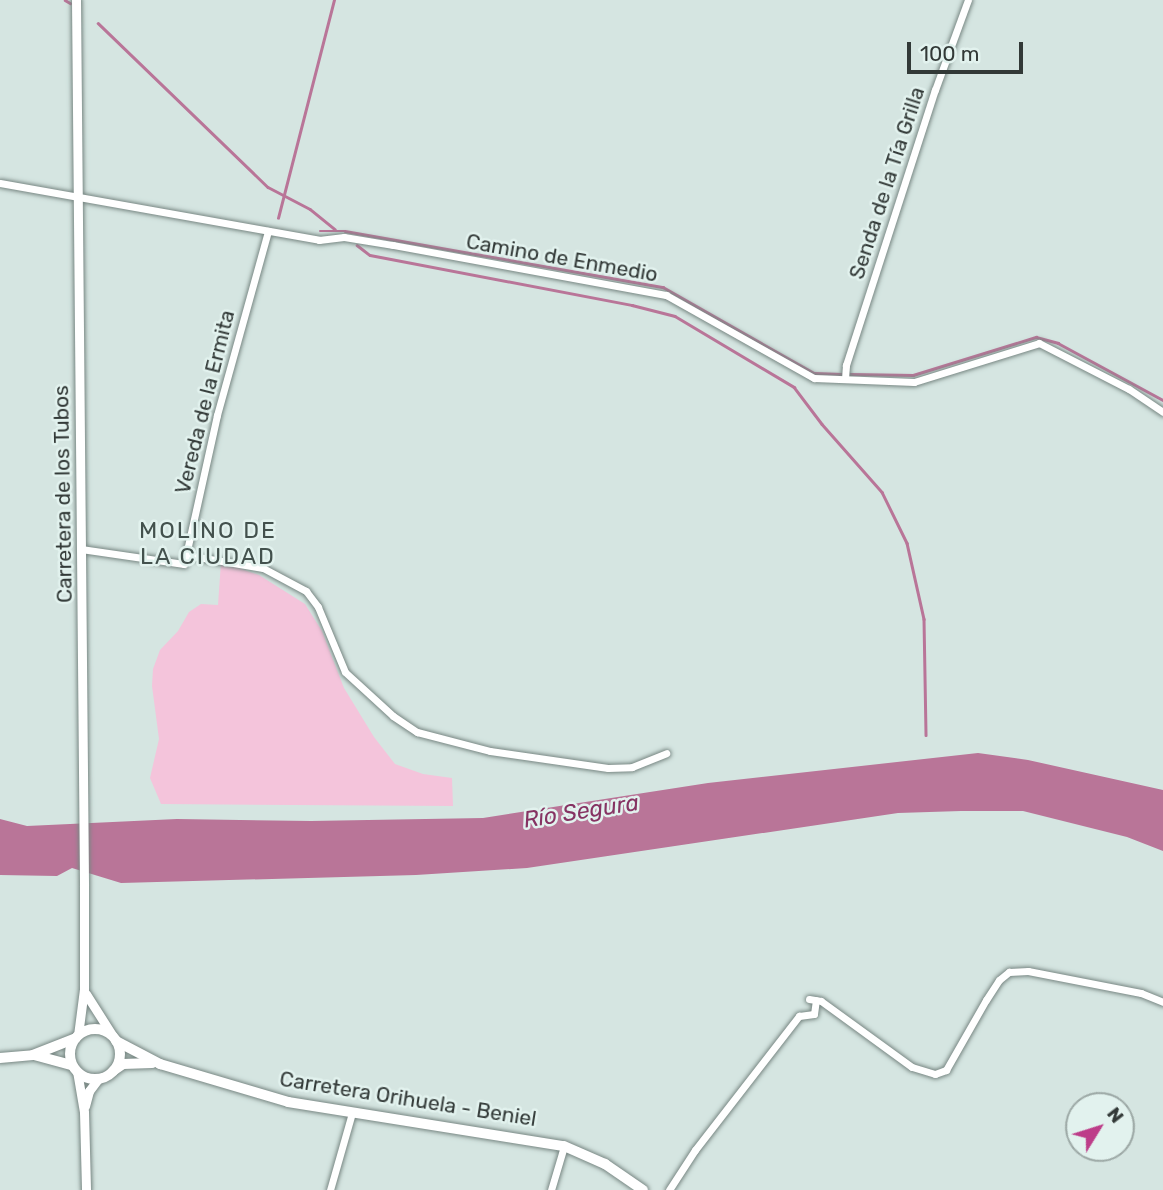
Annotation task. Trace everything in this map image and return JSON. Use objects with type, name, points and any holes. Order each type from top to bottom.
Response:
[{"type":"main road","points":[[0,1058],[33,1055],[88,1030],[99,1029],[115,1040],[120,1057],[113,1071],[97,1079],[74,1068],[33,1055]]},
{"type":"main road","points":[[74,1068],[70,1051],[77,1036]]},
{"type":"main road","name":"Carretera Orihuela - Beniel","points":[[115,1040],[160,1064],[288,1102],[564,1146],[605,1164],[643,1190]]},
{"type":"main road","name":"Carretera Orihuela - Beniel","points":[[113,1071],[123,1065],[160,1064]]},
{"type":"street","name":"Carretera de los Tubos","points":[[76,0],[84,886],[84,989],[77,1036]]},
{"type":"street","name":"Senda de la Tía Grilla","points":[[845,379],[846,365],[935,90],[968,0]]},
{"type":"street","name":"Camino de Enmedio","points":[[0,183],[319,240],[344,237],[666,295],[804,374],[914,382],[1040,343],[1129,388],[1163,412]]},
{"type":"street","name":"Vereda de la Ermita","points":[[186,555],[217,415],[268,231]]},
{"type":"street","points":[[81,549],[184,564],[186,555],[263,568],[306,591],[318,607],[345,672],[393,716],[417,732],[490,751],[608,768],[632,767],[666,753]]},
{"type":"street","points":[[669,1190],[695,1150],[799,1016],[814,1014],[813,1000],[821,1001],[912,1067],[935,1074],[946,1070],[986,1000],[999,980],[1009,972],[1028,971],[1141,993],[1163,1002]]},
{"type":"street","points":[[84,989],[88,1001],[104,1018],[115,1040]]},
{"type":"street","points":[[74,1068],[84,1112],[86,1190]]},
{"type":"street","points":[[84,1112],[89,1091],[97,1079]]},
{"type":"street","points":[[330,1190],[352,1113]]},
{"type":"street","points":[[551,1190],[564,1146]]},
{"type":"shaded area","points":[[221,562],[259,575],[305,604],[322,631],[344,688],[374,737],[395,764],[423,774],[452,778],[453,806],[161,804],[150,778],[159,739],[152,686],[153,669],[160,650],[178,631],[189,612],[201,604],[218,605]]},
{"type":"water","name":"Río Segura","points":[[978,753],[1028,760],[1163,790],[1163,851],[1127,837],[1023,811],[961,811],[898,813],[527,868],[416,875],[121,883],[72,868],[57,876],[0,875],[0,819],[27,826],[177,819],[311,821],[483,818],[708,783]]},
{"type":"waterway","points":[[65,0],[70,3]]},
{"type":"waterway","points":[[278,218],[334,0]]},
{"type":"waterway","points":[[98,23],[268,187],[310,209],[335,229]]},
{"type":"waterway","points":[[320,231],[345,231],[663,287],[814,373],[841,374]]},
{"type":"waterway","points":[[357,245],[370,255],[632,305],[675,316],[794,387],[822,424],[882,492],[907,543],[924,619],[926,735]]},
{"type":"waterway","points":[[850,374],[913,375],[1036,337],[1058,343],[1163,400]]},
{"type":"district","name":"MOLINO DE LA CIUDAD","points":[[208,543]]}]
